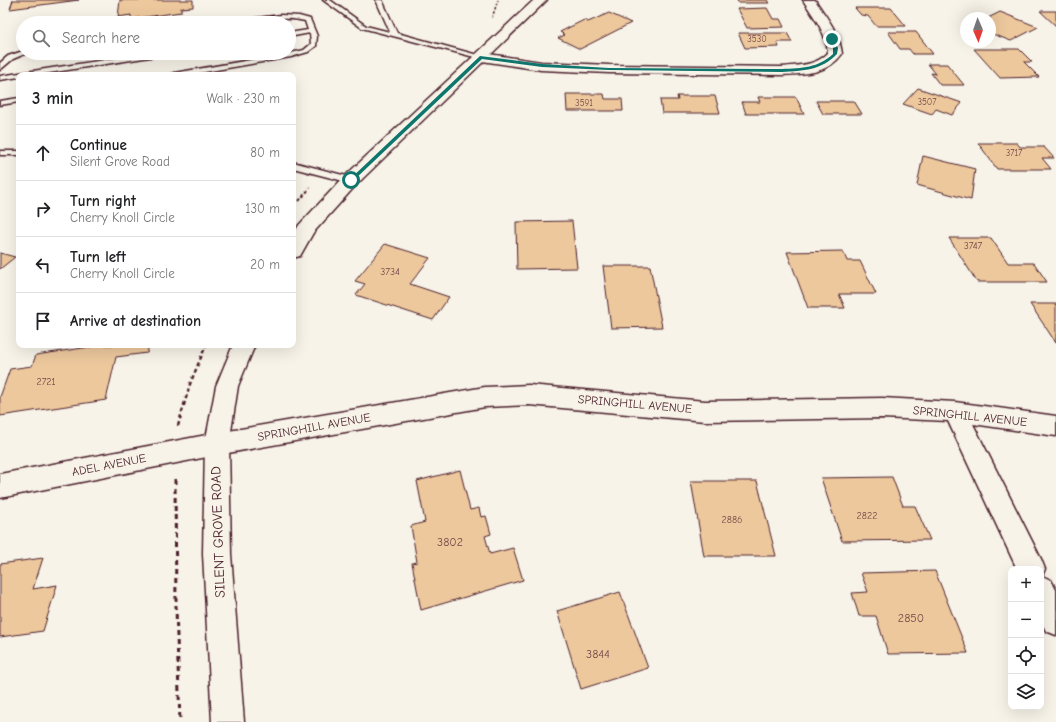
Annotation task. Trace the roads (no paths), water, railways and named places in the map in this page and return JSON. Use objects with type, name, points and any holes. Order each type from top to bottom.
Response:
[{"type":"street","points":[[296,246],[306,229],[351,180],[541,0]]},
{"type":"street","points":[[482,57],[542,66],[652,71],[775,71],[809,69],[827,62],[835,54],[836,48],[809,0]]},
{"type":"street","name":"SILENT GROVE ROAD","points":[[228,722],[217,554],[217,444],[227,386],[243,348]]},
{"type":"street","name":"SPRINGHILL AVENUE","points":[[217,444],[485,397],[529,395],[705,411],[882,408],[955,412],[1056,426]]},
{"type":"street","points":[[955,412],[1030,566]]},
{"type":"street","name":"ADEL AVENUE","points":[[0,486],[217,444]]},
{"type":"street","points":[[1044,596],[1056,621]]},
{"type":"lane","points":[[326,0],[364,27],[482,57]]},
{"type":"lane","points":[[379,0],[395,36]]},
{"type":"lane","points":[[296,17],[308,20],[314,36],[314,45],[306,51],[296,54]]},
{"type":"lane","points":[[296,34],[312,31]]},
{"type":"lane","points":[[0,68],[4,61],[16,55]]},
{"type":"lane","points":[[40,72],[118,60]]},
{"type":"lane","points":[[192,72],[262,60]]},
{"type":"lane","points":[[0,78],[16,76]]},
{"type":"lane","points":[[0,103],[16,100]]},
{"type":"lane","points":[[0,153],[16,153]]},
{"type":"lane","points":[[296,166],[351,180]]}]
